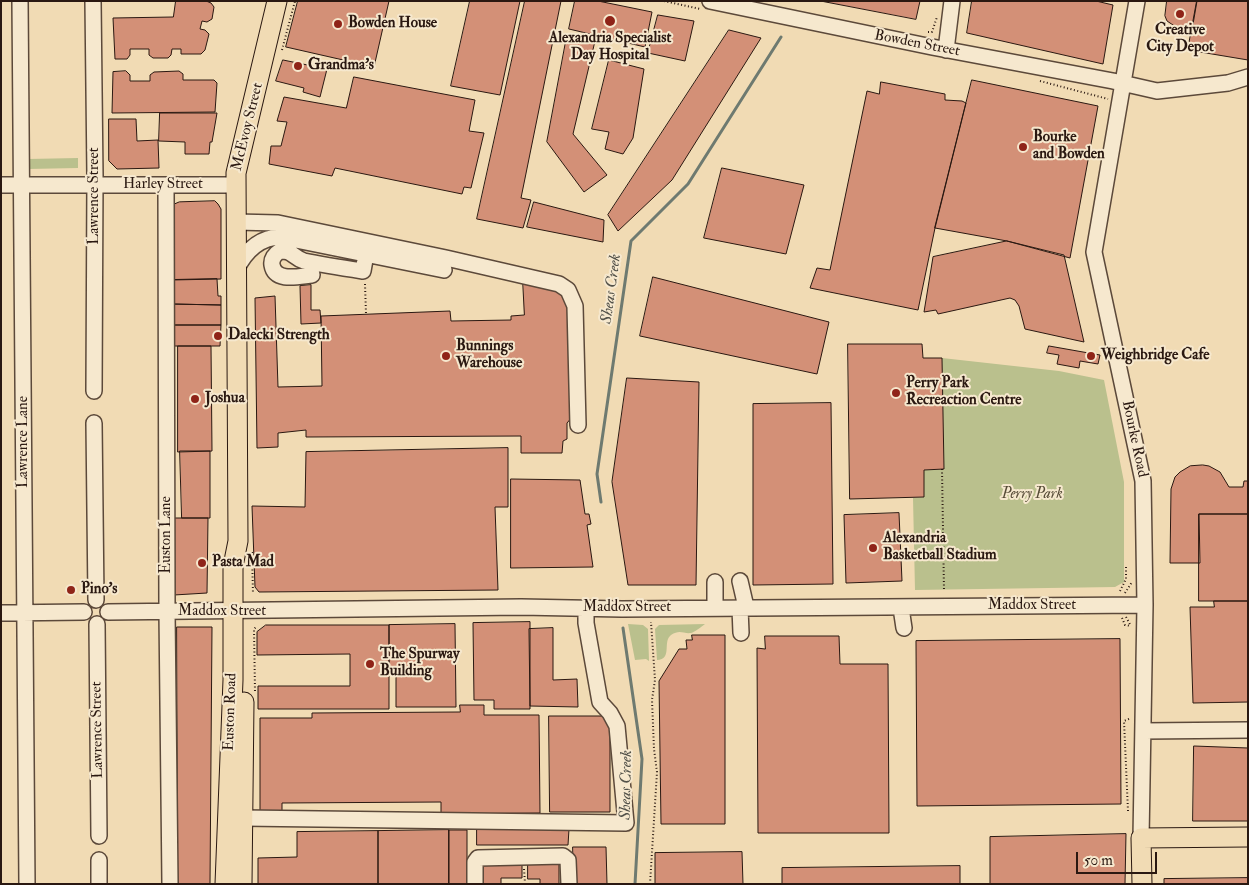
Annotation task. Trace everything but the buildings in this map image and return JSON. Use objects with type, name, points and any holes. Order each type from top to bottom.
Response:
[{"type":"main road","name":"McEvoy Street","points":[[236,263],[235,185],[238,161],[277,1]]},
{"type":"main road","name":"Euston Road","points":[[225,884],[228,768],[238,611],[243,565],[238,542],[236,263]]},
{"type":"main road","name":"Euston Road","points":[[238,611],[242,884]]},
{"type":"main road","points":[[1141,838],[1248,837]]},
{"type":"main road","name":"Bourke Road","points":[[1141,838],[1142,884]]},
{"type":"street","name":"Lawrence Lane","points":[[20,1],[27,884]]},
{"type":"street","name":"Lawrence Street","points":[[93,1],[95,186],[94,391]]},
{"type":"street","name":"Bowden Street","points":[[710,1],[770,8],[946,50],[1157,91],[1228,83],[1248,77]]},
{"type":"street","points":[[946,50],[952,1]]},
{"type":"street","name":"Bourke Road","points":[[1134,2],[1124,84],[1094,252],[1144,481],[1144,731],[1141,838]]},
{"type":"street","name":"Harley Street","points":[[1,185],[235,185]]},
{"type":"street","name":"Euston Lane","points":[[166,186],[170,884]]},
{"type":"street","points":[[236,222],[278,223],[559,284],[568,290],[575,306],[578,425]]},
{"type":"street","points":[[236,222],[257,230],[292,233],[306,242]]},
{"type":"street","points":[[236,263],[240,262],[250,248],[273,237],[281,237],[444,268],[368,248],[347,238]]},
{"type":"street","points":[[321,244],[315,269],[362,271],[366,254]]},
{"type":"street","points":[[94,423],[96,600]]},
{"type":"street","points":[[740,581],[743,607],[741,633]]},
{"type":"street","points":[[715,582],[715,608]]},
{"type":"street","points":[[96,600],[105,604],[108,612],[106,619],[96,624],[89,622],[84,612],[89,602],[96,600]]},
{"type":"street","name":"Maddox Street","points":[[108,612],[521,607],[650,609],[1145,605]]},
{"type":"street","points":[[242,818],[626,823],[617,726],[610,712],[600,702],[586,622],[586,608]]},
{"type":"street","points":[[901,608],[904,628]]},
{"type":"street","points":[[1,613],[84,612]]},
{"type":"street","name":"Lawrence Street","points":[[96,624],[99,836]]},
{"type":"street","points":[[1144,731],[1248,730]]},
{"type":"street","points":[[475,884],[475,862],[478,858],[564,856],[568,860],[569,884]]},
{"type":"street","points":[[99,860],[99,884]]},
{"type":"path","points":[[924,33],[932,32],[935,18]]},
{"type":"path","points":[[942,469],[944,591]]},
{"type":"path","points":[[1119,597],[1126,579],[1126,565]]},
{"type":"path","points":[[650,609],[655,680],[652,700],[654,749],[657,772],[650,884]]},
{"type":"path","points":[[1119,618],[1122,618],[1125,625],[1131,626]]},
{"type":"path","points":[[1126,782],[1124,722],[1131,718]]},
{"type":"green space","points":[[78,158],[78,168],[28,169],[28,159]]},
{"type":"green space","name":"Perry Park","points":[[942,358],[1059,371],[1104,380],[1124,482],[1124,582],[1115,587],[915,590],[913,498],[924,497],[924,470],[944,469]]},
{"type":"green space","points":[[628,624],[643,625],[648,629],[649,661],[646,659],[635,660]]},
{"type":"green space","points":[[705,624],[691,633],[679,632],[671,635],[668,638],[665,657],[657,660],[655,629],[659,625]]},
{"type":"waterway","name":"Sheas Creek","points":[[601,502],[597,474],[631,241],[688,184],[781,37]]},
{"type":"waterway","name":"Sheas Creek","points":[[623,628],[642,759],[635,884]]},
{"type":"place","name":"Creative City Depot","points":[[1180,14]]},
{"type":"place","name":"Alexandria Specialist Day Hospital","points":[[610,21]]},
{"type":"place","name":"Bowden House","points":[[338,24]]},
{"type":"place","name":"Grandma's","points":[[298,66]]},
{"type":"place","name":"Bourke and Bowden","points":[[1023,147]]},
{"type":"place","name":"Dalecki Strength","points":[[218,336]]},
{"type":"place","name":"Bunnings Warehouse","points":[[446,356]]},
{"type":"place","name":"Weighbridge Cafe","points":[[1091,356]]},
{"type":"place","name":"Perry Park Recreaction Centre","points":[[896,393]]},
{"type":"place","name":"Joshua","points":[[195,399]]},
{"type":"place","name":"Alexandria Basketball Stadium","points":[[873,548]]},
{"type":"place","name":"Pasta Mad","points":[[202,563]]},
{"type":"place","name":"Pino's","points":[[71,590]]},
{"type":"place","name":"The Spurway Building","points":[[370,664]]}]
